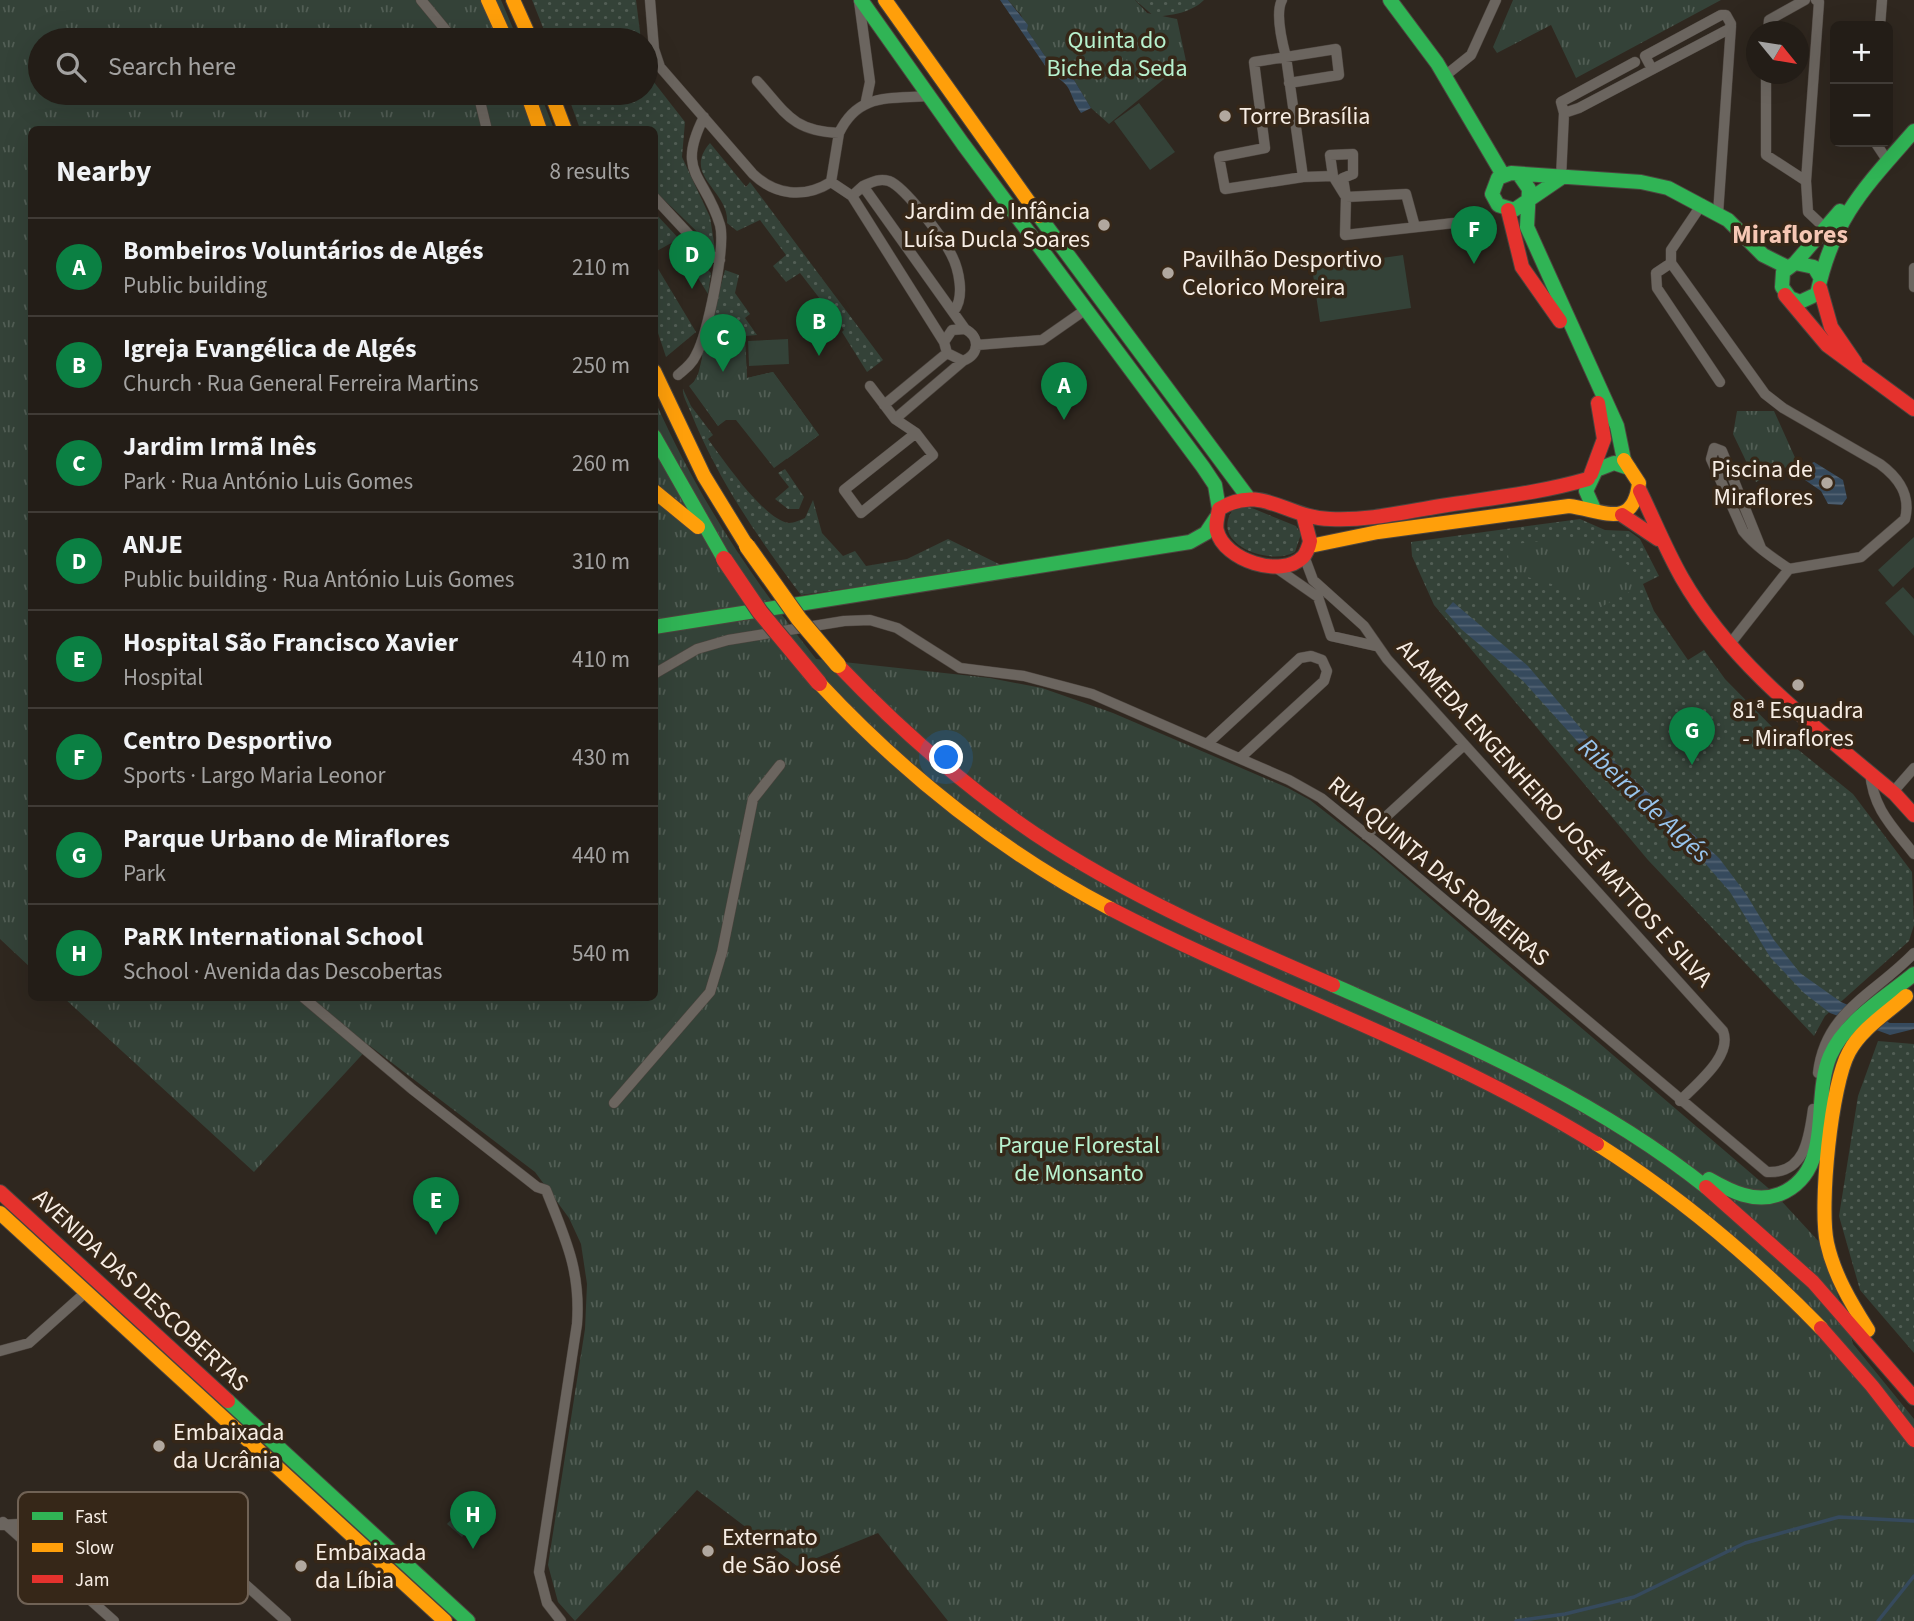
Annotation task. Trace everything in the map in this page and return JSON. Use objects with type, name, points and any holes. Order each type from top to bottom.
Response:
[{"type":"main road","points":[[488,0],[501,28]]},
{"type":"main road","points":[[513,0],[526,28]]},
{"type":"main road","points":[[860,0],[1215,485],[1217,537],[1228,551],[1275,567],[1290,566],[1307,551],[1371,533],[1569,506],[1594,509],[1613,516],[1622,515],[1632,508],[1640,491]]},
{"type":"main road","points":[[885,0],[1247,496]]},
{"type":"main road","points":[[1390,0],[1446,75],[1499,179],[1494,199],[1508,209],[1519,208],[1527,199],[1561,178]]},
{"type":"main road","points":[[1405,17],[1499,179]]},
{"type":"main road","points":[[531,105],[539,126]]},
{"type":"main road","points":[[556,105],[563,126]]},
{"type":"main road","points":[[1782,291],[1781,277],[1914,131]]},
{"type":"main road","points":[[1499,179],[1520,176],[1641,181],[1668,188],[1702,204],[1718,214],[1770,260],[1791,265],[1808,263],[1820,283],[1827,317],[1839,341],[1859,366],[1882,386]]},
{"type":"main road","points":[[1520,176],[1527,184],[1527,228],[1617,426],[1621,456],[1630,469],[1662,545],[1693,597],[1761,680],[1893,792],[1914,815]]},
{"type":"main road","points":[[1782,291],[1800,302],[1812,299],[1820,283],[1832,240],[1861,191]]},
{"type":"main road","points":[[1508,209],[1522,267],[1560,321],[1601,411],[1606,436],[1586,491],[1594,509]]},
{"type":"main road","points":[[1753,244],[1760,260],[1797,314],[1825,344],[1914,409]]},
{"type":"main road","points":[[1117,354],[1134,343]]},
{"type":"main road","points":[[1140,385],[1156,373]]},
{"type":"main road","points":[[658,380],[699,467],[747,546],[799,619],[888,717],[950,771],[1068,855],[1216,932],[1487,1053],[1616,1124],[1724,1188],[1756,1198],[1782,1195],[1802,1180],[1816,1152],[1825,1071],[1836,1044],[1914,974]]},
{"type":"main road","points":[[658,443],[710,537],[760,612],[819,683],[877,742],[939,797],[1059,880],[1167,937],[1504,1091],[1567,1125],[1641,1172],[1724,1235],[1796,1301],[1864,1376],[1914,1440]]},
{"type":"main road","points":[[658,626],[1190,542],[1206,533],[1218,514],[1237,498],[1247,496],[1281,506],[1304,518],[1344,521],[1550,491],[1590,476],[1597,467],[1612,463],[1630,469]]},
{"type":"main road","points":[[658,494],[710,537]]},
{"type":"main road","points":[[1622,515],[1641,525],[1662,545]]},
{"type":"main road","points":[[1304,518],[1311,531],[1307,551]]},
{"type":"main road","points":[[1895,1375],[1840,1283],[1828,1249],[1824,1209],[1841,1077],[1848,1054],[1856,1042],[1914,989]]},
{"type":"main road","points":[[1616,1124],[1687,1172],[1764,1236],[1829,1299],[1914,1398]]},
{"type":"main road","name":"AVENIDA DAS DESCOBERTAS","points":[[0,1192],[468,1621]]},
{"type":"main road","name":"AVENIDA DAS DESCOBERTAS","points":[[0,1213],[445,1621]]},
{"type":"street","points":[[421,0],[444,28]]},
{"type":"street","points":[[650,0],[652,28]]},
{"type":"street","points":[[860,0],[870,82],[866,101]]},
{"type":"street","points":[[1282,0],[1279,6],[1303,177]]},
{"type":"street","points":[[1446,75],[1471,55],[1496,0]]},
{"type":"street","points":[[1769,21],[1805,0]]},
{"type":"street","points":[[1816,0],[1819,2],[1807,181],[1808,212],[1826,229]]},
{"type":"street","points":[[1880,21],[1882,0]]},
{"type":"street","points":[[1652,69],[1645,56],[1721,15],[1726,15],[1731,24],[1718,214]]},
{"type":"street","points":[[1564,113],[1579,108],[1729,29],[1731,24]]},
{"type":"street","points":[[1289,83],[1339,75],[1336,49],[1254,62],[1265,148],[1219,157],[1225,189],[1303,177],[1333,176]]},
{"type":"street","points":[[658,61],[660,67],[753,174],[776,191],[812,189],[831,182]]},
{"type":"street","points":[[1561,178],[1564,113],[1560,102],[1635,62]]},
{"type":"street","points":[[757,81],[795,123],[817,132],[839,133]]},
{"type":"street","points":[[1766,84],[1766,155],[1807,181]]},
{"type":"street","points":[[831,182],[839,133],[852,112],[866,101],[928,96]]},
{"type":"street","points":[[481,105],[486,126]]},
{"type":"street","points":[[678,375],[698,353],[720,260],[720,226],[690,163],[692,139],[704,117]]},
{"type":"street","points":[[1878,147],[1887,160]]},
{"type":"street","points":[[1346,197],[1333,176],[1330,155],[1353,154],[1353,174],[1343,178],[1346,197],[1345,235],[1472,221]]},
{"type":"street","points":[[852,196],[863,186],[879,180],[891,182],[906,194],[951,253],[959,275],[959,305],[954,311]]},
{"type":"street","points":[[831,182],[852,196],[944,342],[947,353],[952,358],[963,360]]},
{"type":"street","points":[[863,186],[965,328],[973,334],[977,345],[974,354],[963,360],[895,419]]},
{"type":"street","points":[[1346,197],[1406,194],[1415,228]]},
{"type":"street","points":[[658,201],[707,254],[720,260]]},
{"type":"street","points":[[1702,204],[1671,250],[1671,263],[1765,394],[1783,408],[1880,464],[1891,472],[1907,496],[1905,519],[1861,557],[1788,569],[1730,644]]},
{"type":"street","points":[[1671,263],[1656,273],[1657,288],[1720,382]]},
{"type":"street","points":[[1914,268],[1914,287]]},
{"type":"street","points":[[977,345],[1042,340],[1085,310]]},
{"type":"street","points":[[944,342],[952,330],[965,328]]},
{"type":"street","points":[[884,405],[894,394],[947,353]]},
{"type":"street","points":[[870,386],[895,419],[916,433],[933,455],[861,513],[844,490],[916,433]]},
{"type":"street","points":[[1761,548],[1722,451],[1714,448],[1711,459],[1743,531],[1761,548],[1788,569]]},
{"type":"street","name":"ALAMEDA ENGENHEIRO JOSÉ MATTOS E SILVA","points":[[1307,551],[1313,580],[1364,626],[1376,646],[1723,1031],[1726,1039],[1723,1053],[1680,1101]]},
{"type":"street","points":[[1275,567],[1312,590],[1321,603],[1326,629],[1336,639],[1356,639],[1376,646]]},
{"type":"street","points":[[1325,620],[1338,609],[1345,610]]},
{"type":"street","name":"RUA QUINTA DAS ROMEIRAS","points":[[658,672],[697,649],[728,640],[844,621],[870,620],[897,628],[934,654],[960,667],[1015,674],[1068,687],[1240,758],[1312,791],[1767,1172],[1783,1170],[1804,1153],[1824,1042],[1841,1016],[1914,953]]},
{"type":"street","points":[[1207,744],[1300,658],[1311,656],[1322,660],[1327,671],[1324,681],[1240,758]]},
{"type":"street","points":[[1366,835],[1464,745]]},
{"type":"street","points":[[614,1103],[710,992],[722,952],[753,799],[780,765]]},
{"type":"street","points":[[1893,792],[1914,768]]},
{"type":"street","points":[[1870,772],[1872,796],[1914,854]]},
{"type":"street","points":[[308,1001],[412,1089],[537,1187],[546,1190],[568,1241],[577,1283],[577,1324],[539,1572],[544,1596],[561,1621]]},
{"type":"street","points":[[0,1351],[29,1343],[86,1292]]},
{"type":"street","points":[[2,1523],[18,1537]]},
{"type":"street","points":[[248,1587],[286,1621]]},
{"type":"street","points":[[95,1604],[114,1621]]},
{"type":"green space","points":[[0,0],[501,0],[513,28],[28,28],[28,105],[545,105],[553,126],[28,126],[28,965],[0,939]]},
{"type":"green space","points":[[532,0],[636,0],[640,28],[543,28]]},
{"type":"green space","name":"Quinta do Biche da Seda","points":[[1008,0],[1135,0],[1147,13],[1177,19],[1186,61],[1109,124],[1091,108],[1071,75],[1045,56],[1027,30],[1021,15]]},
{"type":"green space","points":[[1135,0],[1204,0],[1187,11],[1155,17]]},
{"type":"green space","points":[[1513,0],[1721,0],[1576,78],[1551,25],[1497,53],[1493,47]]},
{"type":"green space","points":[[658,87],[685,122],[682,157],[710,217],[715,249],[658,194],[658,126],[579,126],[571,105],[658,105]]},
{"type":"green space","points":[[1139,103],[1175,152],[1150,170],[1114,121]]},
{"type":"green space","points":[[710,143],[746,187],[750,182],[883,360],[867,372],[842,332],[844,330],[800,273],[786,282],[773,266],[786,255],[760,220],[737,231],[727,223],[722,202],[703,174],[701,165]]},
{"type":"green space","points":[[658,216],[711,273],[708,294],[675,241],[658,250]]},
{"type":"green space","points":[[1403,255],[1411,308],[1320,322],[1312,268]]},
{"type":"green space","points":[[658,269],[696,332],[666,357],[658,333]]},
{"type":"green space","points":[[725,270],[739,275],[735,293],[750,314],[745,318],[757,335],[745,336],[747,378],[773,372],[819,435],[787,459],[749,395],[718,426],[691,387],[703,365],[702,353]]},
{"type":"green space","points":[[707,337],[745,346],[747,378],[773,372],[819,435],[774,468],[736,420],[726,420],[718,426],[689,386],[697,379]]},
{"type":"green space","points":[[788,339],[789,364],[749,366],[748,341]]},
{"type":"green space","points":[[683,389],[691,406],[713,435],[708,439],[756,500],[779,519],[789,523],[805,518],[813,500],[822,533],[843,556],[855,551],[866,566],[907,559],[948,539],[1003,566],[801,595],[754,530],[726,485],[702,438]]},
{"type":"green space","name":"Parque Florestal de Monsanto","points":[[658,407],[689,471],[727,535],[816,659],[990,678],[1042,688],[1113,713],[1310,800],[1375,851],[1774,1193],[1822,1245],[1853,1344],[1914,1419],[1914,1621],[948,1621],[878,1533],[797,1566],[697,1490],[575,1621],[558,1602],[548,1565],[585,1329],[587,1284],[581,1244],[569,1218],[535,1172],[370,1046],[254,1172],[67,1001],[658,1001]]},
{"type":"green space","points":[[1737,411],[1774,411],[1797,462],[1756,482],[1733,434]]},
{"type":"green space","points":[[785,469],[804,497],[799,509],[788,509],[775,499],[789,487],[778,473]]},
{"type":"green space","points":[[1247,506],[1296,526],[1301,534],[1295,552],[1272,556],[1246,550],[1236,543],[1229,534],[1227,523],[1232,511]]},
{"type":"green space","points":[[1580,519],[1605,530],[1629,531],[1640,539],[1659,576],[1643,584],[1654,611],[1688,660],[1704,650],[1725,679],[1780,735],[1853,794],[1912,872],[1914,925],[1909,941],[1825,1016],[1814,1036],[1648,860],[1434,605],[1412,556],[1411,542]]},
{"type":"green space","points":[[1914,537],[1914,567],[1893,587],[1878,570]]},
{"type":"green space","points":[[1560,539],[1586,542],[1608,550],[1627,564],[1643,585],[1599,608],[1555,585],[1510,572],[1507,545]]},
{"type":"green space","points":[[1903,587],[1914,599],[1914,636],[1885,603]]},
{"type":"green space","points":[[1878,1041],[1914,1044],[1914,1353],[1860,1290],[1839,1216],[1858,1096]]},
{"type":"green space","points":[[471,1498],[485,1511],[462,1537],[447,1524]]},
{"type":"water","points":[[1000,0],[1008,0],[1028,25],[1027,30],[1045,56],[1071,75],[1091,108],[1081,113],[1067,86],[1050,73]]},
{"type":"water","name":"Piscina de Miraflores","points":[[1814,462],[1843,480],[1847,498],[1842,505],[1828,504],[1821,491],[1805,480],[1804,467]]},
{"type":"water","name":"Ribeira de Algés","points":[[1453,602],[1528,666],[1589,738],[1719,858],[1746,894],[1774,940],[1800,973],[1841,1002],[1890,1023],[1914,1023],[1914,1029],[1890,1035],[1830,1013],[1804,993],[1770,957],[1730,892],[1703,861],[1611,779],[1523,681],[1461,629],[1445,611]]},
{"type":"waterway","points":[[1516,1621],[1565,1614],[1634,1597],[1745,1543],[1839,1517],[1914,1521]]},
{"type":"waterway","points":[[1878,1621],[1914,1576]]},
{"type":"traffic: fast","points":[[861,0],[963,144],[1203,467],[1215,485],[1219,509]]},
{"type":"traffic: fast","points":[[1390,0],[1437,63],[1503,175]]},
{"type":"traffic: fast","points":[[1820,277],[1814,267],[1795,263],[1783,272],[1782,287],[1790,298],[1800,302],[1817,294],[1832,244],[1853,205],[1914,131]]},
{"type":"traffic: fast","points":[[1561,178],[1514,210],[1498,205],[1492,194],[1498,178],[1511,173],[1641,182],[1668,188],[1728,220],[1763,255],[1787,267]]},
{"type":"traffic: fast","points":[[1520,176],[1529,189],[1527,227],[1617,426],[1624,460]]},
{"type":"traffic: fast","points":[[1795,263],[1840,211]]},
{"type":"traffic: fast","points":[[1039,216],[1247,496]]},
{"type":"traffic: fast","points":[[658,443],[724,559]]},
{"type":"traffic: fast","points":[[1594,509],[1586,491],[1596,470],[1614,463],[1629,468]]},
{"type":"traffic: fast","points":[[658,626],[1190,542],[1206,533],[1216,518]]},
{"type":"traffic: fast","points":[[1709,1179],[1734,1192],[1761,1198],[1780,1194],[1797,1183],[1808,1169],[1815,1152],[1825,1074],[1837,1043],[1867,1010],[1914,974]]},
{"type":"traffic: fast","points":[[1333,985],[1478,1050],[1573,1099],[1663,1155],[1706,1187]]},
{"type":"traffic: fast","points":[[228,1401],[468,1621]]},
{"type":"traffic: slow","points":[[488,0],[501,28]]},
{"type":"traffic: slow","points":[[513,0],[526,28]]},
{"type":"traffic: slow","points":[[885,0],[1039,216]]},
{"type":"traffic: slow","points":[[531,105],[539,126]]},
{"type":"traffic: slow","points":[[556,105],[563,126]]},
{"type":"traffic: slow","points":[[658,379],[704,476],[747,546]]},
{"type":"traffic: slow","points":[[1310,546],[1378,532],[1569,506],[1604,513],[1623,512],[1636,498],[1639,483],[1624,460]]},
{"type":"traffic: slow","points":[[658,494],[698,527]]},
{"type":"traffic: slow","points":[[747,546],[799,619],[838,665]]},
{"type":"traffic: slow","points":[[819,683],[885,749],[955,808],[1030,862],[1111,909]]},
{"type":"traffic: slow","points":[[1868,1330],[1849,1299],[1827,1243],[1825,1202],[1828,1146],[1837,1091],[1849,1052],[1867,1029],[1906,996]]},
{"type":"traffic: slow","points":[[1597,1144],[1714,1229],[1769,1277],[1821,1328]]},
{"type":"traffic: slow","points":[[0,1213],[445,1621]]},
{"type":"traffic: jam","points":[[1508,210],[1522,267],[1560,321]]},
{"type":"traffic: jam","points":[[1820,288],[1831,327],[1855,362]]},
{"type":"traffic: jam","points":[[1785,295],[1827,345],[1914,409]]},
{"type":"traffic: jam","points":[[1591,474],[1604,439],[1598,403]]},
{"type":"traffic: jam","points":[[1304,518],[1310,541],[1306,552],[1293,563],[1281,566],[1268,566],[1241,558],[1222,541],[1216,529],[1219,509],[1248,499],[1261,500],[1315,517],[1358,519],[1515,495],[1588,479]]},
{"type":"traffic: jam","points":[[1640,491],[1682,578],[1726,640],[1779,695],[1895,794],[1914,815]]},
{"type":"traffic: jam","points":[[1622,515],[1658,539]]},
{"type":"traffic: jam","points":[[724,559],[760,612],[819,683]]},
{"type":"traffic: jam","points":[[838,665],[932,755],[982,796],[1035,834],[1106,878],[1143,897],[1333,985]]},
{"type":"traffic: jam","points":[[1111,909],[1479,1079],[1597,1144]]},
{"type":"traffic: jam","points":[[1706,1187],[1813,1282],[1914,1398]]},
{"type":"traffic: jam","points":[[0,1192],[228,1401]]},
{"type":"traffic: jam","points":[[1821,1328],[1872,1386],[1914,1440]]},
{"type":"place","name":"Torre Brasília","points":[[1225,116]]},
{"type":"place","name":"Jardim de Infância Luísa Ducla Soares","points":[[1104,225]]},
{"type":"place","name":"Centro Desportivo","points":[[1474,264]]},
{"type":"place","name":"Pavilhão Desportivo Celorico Moreira","points":[[1168,273]]},
{"type":"place","name":"ANJE","points":[[692,289]]},
{"type":"place","name":"Igreja Evangélica de Algés","points":[[819,356]]},
{"type":"place","name":"Jardim Irmã Inês","points":[[723,372]]},
{"type":"place","name":"Bombeiros Voluntários de Algés","points":[[1064,420]]},
{"type":"place","name":"Piscina de Miraflores","points":[[1827,483]]},
{"type":"place","name":"81ª Esquadra - Miraflores","points":[[1798,685]]},
{"type":"place","name":"Parque Urbano de Miraflores","points":[[1692,765]]},
{"type":"place","name":"Hospital São Francisco Xavier","points":[[436,1235]]},
{"type":"place","name":"Embaixada da Ucrânia","points":[[159,1446]]},
{"type":"place","name":"PaRK International School","points":[[473,1549]]},
{"type":"place","name":"Externato de São José","points":[[708,1551]]},
{"type":"place","name":"Embaixada da Líbia","points":[[301,1566]]},
{"type":"district","name":"Miraflores","points":[[1790,234]]}]
